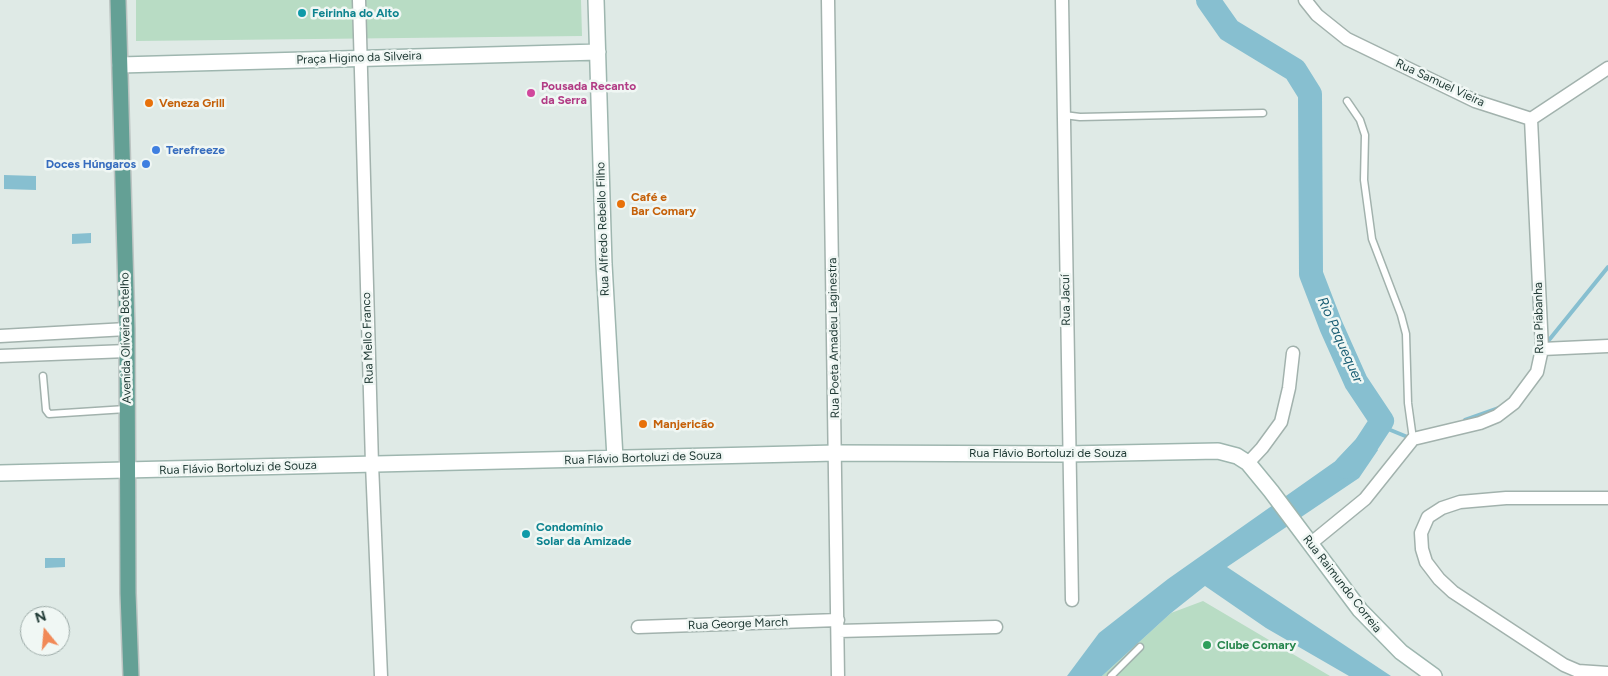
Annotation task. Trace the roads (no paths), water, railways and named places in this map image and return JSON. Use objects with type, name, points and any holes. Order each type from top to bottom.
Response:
[{"type":"main road","name":"Avenida Oliveira Botelho","points":[[118,0],[127,330],[128,593],[131,676]]},
{"type":"street","name":"Rua Mello Franco","points":[[359,0],[372,464],[381,676]]},
{"type":"street","name":"Rua Alfredo Rebello Filho","points":[[596,0],[604,264],[615,458]]},
{"type":"street","name":"Rua Poeta Amadeu Laginestra","points":[[828,0],[838,676]]},
{"type":"street","name":"Rua Jacuí","points":[[1062,0],[1068,454],[1072,600]]},
{"type":"street","name":"Rua Samuel Vieira","points":[[1304,0],[1327,25],[1347,39],[1475,101],[1531,119]]},
{"type":"street","name":"Praça Higino da Silveira","points":[[120,65],[598,52]]},
{"type":"street","points":[[1531,119],[1608,68]]},
{"type":"street","name":"Rua Piabanha","points":[[1413,439],[1480,423],[1497,416],[1514,403],[1537,372],[1542,349],[1531,119]]},
{"type":"street","points":[[0,336],[127,330]]},
{"type":"street","points":[[1542,349],[1608,346]]},
{"type":"street","points":[[0,356],[127,351]]},
{"type":"street","points":[[1248,463],[1262,448],[1281,422],[1289,388],[1293,353]]},
{"type":"street","points":[[1310,544],[1365,498],[1413,439]]},
{"type":"street","name":"Rua Flávio Bortoluzi de Souza","points":[[0,473],[836,453],[1068,454],[1218,451],[1237,456],[1248,463],[1271,491]]},
{"type":"street","name":"Rua Raimundo Correia","points":[[1271,491],[1298,529],[1380,632],[1401,652],[1434,676]]},
{"type":"street","points":[[1608,498],[1506,498],[1460,502],[1442,508],[1428,517],[1421,533],[1422,548],[1426,562],[1439,579],[1453,592],[1564,665],[1578,671],[1608,673]]},
{"type":"street","name":"Rua George March","points":[[638,627],[838,625],[996,627]]},
{"type":"lane","points":[[1347,101],[1360,120],[1365,135],[1364,180],[1372,240],[1402,315],[1406,334],[1408,403],[1413,439]]},
{"type":"lane","points":[[1064,115],[1080,117],[1263,113]]},
{"type":"lane","points":[[43,376],[46,410],[49,414],[128,409]]},
{"type":"lane","points":[[1110,676],[1140,647]]},
{"type":"water","points":[[4,175],[36,176],[36,190],[4,189]]},
{"type":"water","points":[[91,233],[91,243],[72,244],[72,234]]},
{"type":"water","points":[[1359,436],[1378,450],[1359,478],[1227,567],[1391,676],[1349,676],[1266,628],[1205,586],[1171,613],[1102,676],[1067,676],[1099,633],[1168,579],[1337,460]]},
{"type":"water","points":[[45,558],[65,558],[65,567],[45,568]]},
{"type":"waterway","name":"Rio Paquequer","points":[[1208,0],[1229,30],[1295,70],[1310,94],[1311,274],[1331,326],[1356,382],[1382,421],[1365,447],[1346,467]]},
{"type":"waterway","points":[[1545,345],[1608,267]]},
{"type":"waterway","points":[[1465,420],[1499,408]]},
{"type":"waterway","points":[[1382,421],[1388,429],[1410,438]]},
{"type":"place","name":"Feirinha do Alto","points":[[302,13]]},
{"type":"place","name":"Pousada Recanto da Serra","points":[[531,93]]},
{"type":"place","name":"Veneza Grill","points":[[149,103]]},
{"type":"place","name":"Terefreeze","points":[[156,150]]},
{"type":"place","name":"Doces Húngaros","points":[[146,164]]},
{"type":"place","name":"Café e Bar Comary","points":[[621,204]]},
{"type":"place","name":"Manjericão","points":[[643,424]]},
{"type":"place","name":"Condomínio Solar da Amizade","points":[[526,534]]},
{"type":"place","name":"Clube Comary","points":[[1207,645]]}]
